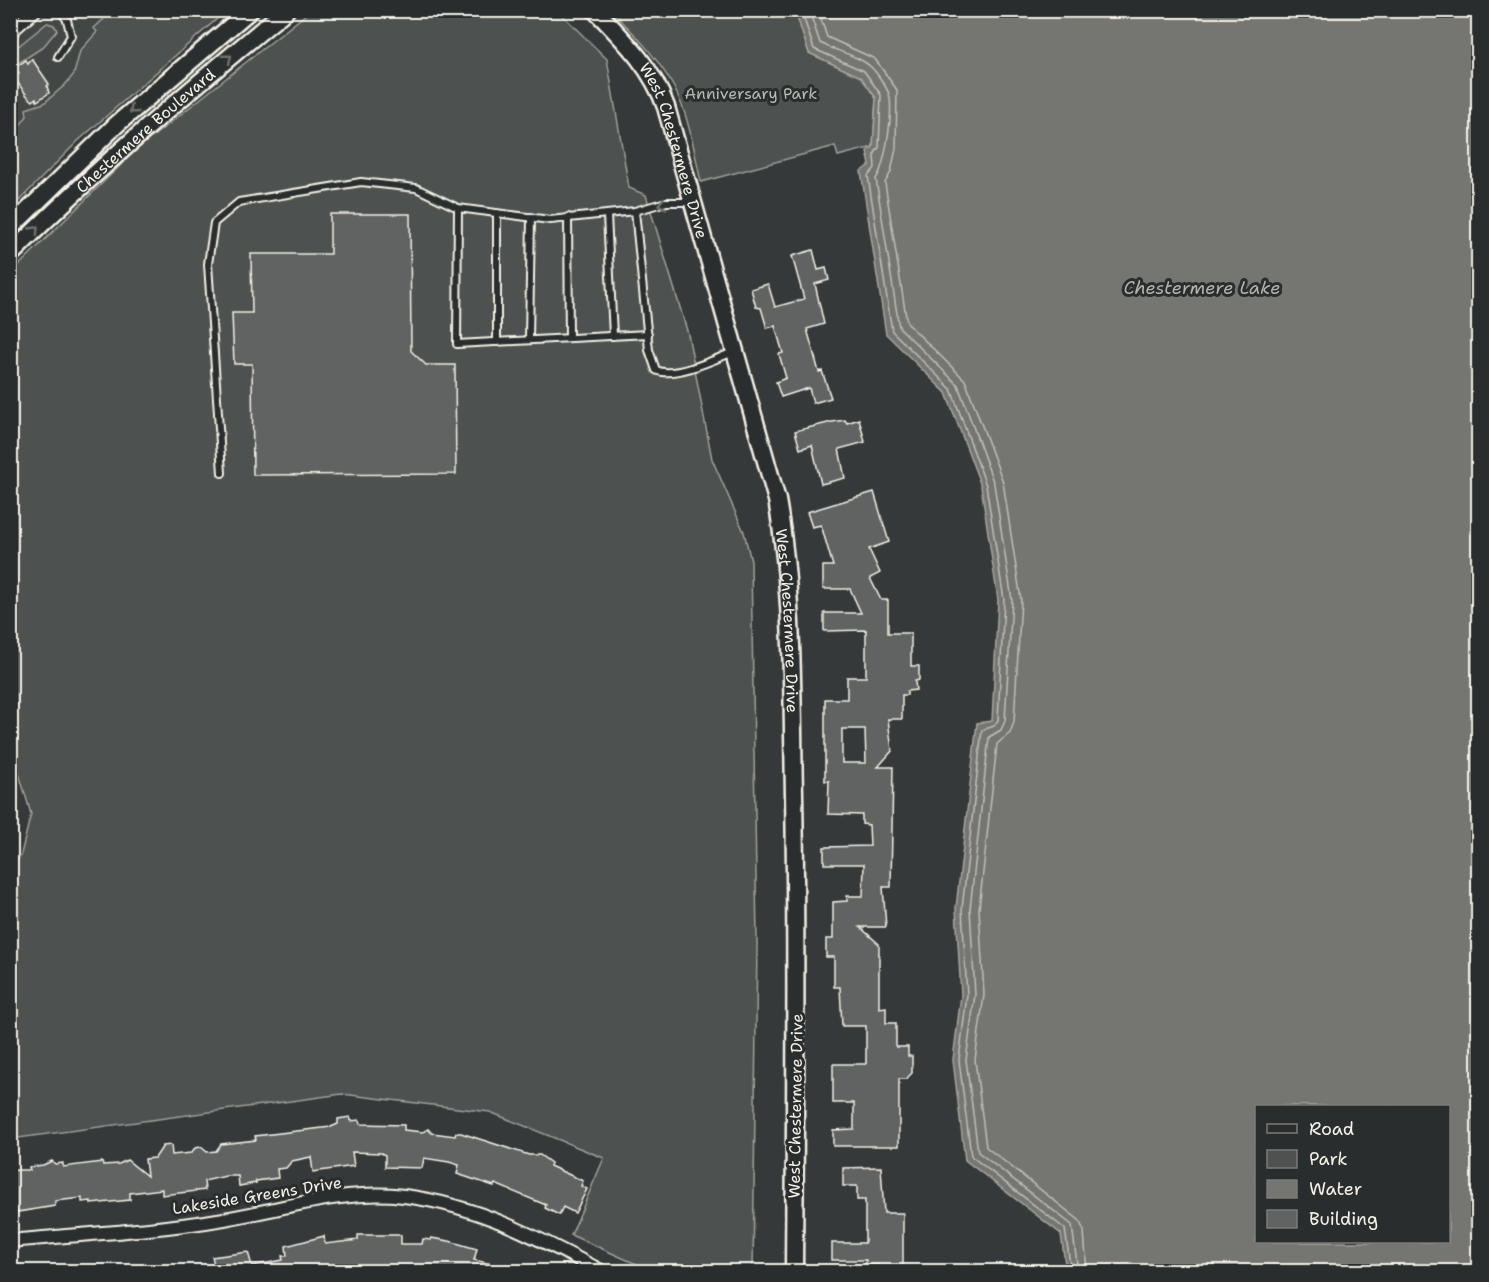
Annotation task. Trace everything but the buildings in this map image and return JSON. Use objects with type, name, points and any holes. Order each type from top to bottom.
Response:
[{"type":"street","points":[[10,32],[35,10]]},
{"type":"street","name":"Chestermere Boulevard","points":[[10,228],[117,124],[250,10]]},
{"type":"street","name":"Chestermere Boulevard","points":[[10,255],[60,205],[148,126],[286,10]]},
{"type":"street","name":"West Chestermere Drive","points":[[595,10],[649,69],[658,84],[777,500],[787,559],[790,602],[797,951],[794,1272]]},
{"type":"street","name":"Lakeside Greens Drive","points":[[10,1241],[199,1223],[336,1197],[402,1196],[464,1208],[498,1220],[530,1233],[603,1272]]},
{"type":"lane","points":[[58,57],[72,36],[67,20],[60,10]]},
{"type":"lane","points":[[222,473],[208,264],[214,223],[239,202],[361,182],[416,188],[458,208],[550,219],[607,215],[634,211],[666,202],[691,202]]},
{"type":"lane","points":[[458,208],[457,344],[648,334]]},
{"type":"lane","points":[[634,211],[648,334],[656,370],[662,374],[701,365],[736,351]]},
{"type":"lane","points":[[497,213],[497,342]]},
{"type":"lane","points":[[607,215],[613,336]]},
{"type":"lane","points":[[529,340],[531,217]]},
{"type":"lane","points":[[568,217],[569,338]]},
{"type":"shaded area","points":[[11,11],[195,11],[11,173]]},
{"type":"green space","points":[[98,11],[226,11],[78,141],[11,209],[11,124],[14,127],[21,124],[27,116],[26,109],[44,103],[74,74],[80,51],[97,32],[94,28],[105,18]]},
{"type":"green space","points":[[310,11],[558,11],[607,59],[629,188],[646,195],[688,334],[712,459],[744,532],[751,561],[757,941],[753,1271],[652,1271],[571,1235],[604,1158],[490,1112],[342,1094],[11,1139],[10,874],[21,854],[31,814],[10,743],[11,273],[135,151]]},
{"type":"green space","name":"Anniversary Park","points":[[612,11],[795,11],[809,53],[861,77],[876,98],[873,147],[838,156],[835,146],[701,182],[686,118],[673,86],[649,51]]},
{"type":"green space","points":[[47,23],[54,25],[57,30],[43,47],[11,68],[11,52]]},
{"type":"water","name":"Chestermere Lake","points":[[795,11],[1478,11],[1478,1271],[1066,1271],[1061,1234],[965,1160],[953,1060],[961,995],[956,908],[977,723],[992,721],[998,600],[981,486],[946,393],[886,334],[861,171],[870,165],[867,151],[873,147],[876,98],[861,77],[809,53]]}]
